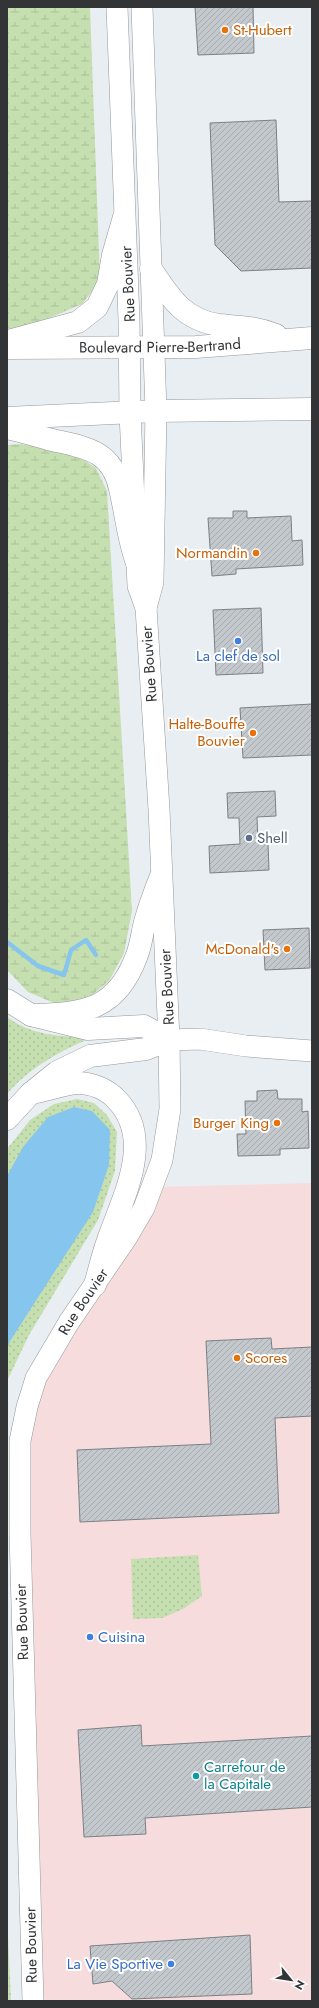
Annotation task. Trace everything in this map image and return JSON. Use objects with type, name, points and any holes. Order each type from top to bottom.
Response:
[{"type":"main road","points":[[7,341],[78,322],[97,307],[108,284],[113,254],[124,217]]},
{"type":"main road","points":[[151,269],[173,302],[204,322],[218,325],[260,328],[289,340]]},
{"type":"main road","name":"Boulevard Pierre-Bertrand","points":[[7,348],[196,347],[312,338]]},
{"type":"main road","points":[[7,418],[130,414],[156,411],[312,409]]},
{"type":"main road","points":[[7,428],[89,448],[101,456],[110,467],[120,487],[131,548],[137,563]]},
{"type":"main road","points":[[31,1015],[62,1014],[83,1011],[104,1002],[117,992],[124,984],[137,954],[145,922],[161,876]]},
{"type":"main road","points":[[7,1000],[31,1015],[88,1028],[144,1026],[169,1040]]},
{"type":"main road","points":[[7,1119],[31,1093],[57,1072],[90,1056],[146,1049],[169,1040]]},
{"type":"main road","points":[[31,1093],[75,1083],[93,1085],[112,1094],[124,1108],[132,1124],[135,1159],[128,1185],[110,1233],[95,1284]]},
{"type":"street","name":"Rue Bouvier","points":[[33,2001],[20,1526],[20,1441],[27,1407],[36,1378],[52,1349],[127,1237],[154,1187],[162,1160],[170,1110],[169,1040],[159,809],[146,608],[138,586],[130,414],[130,347],[117,7]]},
{"type":"street","name":"Rue Bouvier","points":[[142,7],[156,411],[153,582],[146,608]]},
{"type":"street","points":[[169,1040],[200,1039],[246,1046],[312,1051]]},
{"type":"shaded area","points":[[312,1183],[312,2001],[30,2001],[27,1407],[153,1187]]},
{"type":"green space","points":[[7,7],[90,7],[100,281],[82,304],[26,328],[7,329]]},
{"type":"green space","points":[[21,444],[73,453],[96,468],[107,491],[132,911],[124,953],[109,981],[92,995],[71,1004],[54,1003],[28,992],[7,970],[7,445]]},
{"type":"green space","points":[[7,1017],[26,1028],[47,1034],[91,1038],[35,1068],[7,1094]]},
{"type":"green space","points":[[77,1099],[94,1103],[107,1115],[117,1132],[115,1171],[98,1220],[29,1335],[7,1381],[7,1149],[30,1120],[54,1104]]},
{"type":"green space","points":[[198,1555],[202,1596],[183,1609],[162,1618],[133,1619],[131,1559]]},
{"type":"green space","points":[[7,1914],[11,2001],[7,2001]]},
{"type":"water","points":[[74,1107],[92,1111],[110,1130],[109,1165],[93,1212],[10,1341],[7,1349],[7,1176],[23,1147],[48,1117]]},
{"type":"building","name":"St-Hubert","points":[[195,7],[253,7],[254,53],[198,55]]},
{"type":"building","points":[[276,120],[279,202],[312,201],[312,268],[241,271],[215,245],[210,123]]},
{"type":"building","name":"Normandin","points":[[233,511],[247,511],[247,518],[291,516],[292,541],[302,540],[303,565],[236,569],[236,574],[212,576],[208,518],[233,518]]},
{"type":"building","name":"La clef de sol","points":[[261,608],[263,673],[216,675],[213,610]]},
{"type":"building","points":[[312,704],[312,755],[243,758],[240,708]]},
{"type":"building","name":"Shell","points":[[275,791],[276,816],[257,817],[258,844],[268,844],[269,870],[210,873],[209,846],[240,844],[239,818],[228,818],[227,793]]},
{"type":"building","name":"McDonald's","points":[[309,928],[310,968],[265,970],[263,930]]},
{"type":"building","name":"Burger King","points":[[277,1090],[278,1099],[302,1099],[302,1112],[308,1111],[309,1148],[280,1149],[280,1155],[238,1156],[237,1134],[246,1134],[245,1101],[257,1101],[257,1091]]},
{"type":"building","points":[[271,1338],[272,1349],[312,1347],[312,1416],[275,1418],[279,1513],[80,1522],[77,1450],[211,1444],[206,1341]]},
{"type":"building","name":"Carrefour de la Capitale","points":[[141,1725],[142,1746],[312,1736],[312,1807],[145,1818],[146,1834],[84,1837],[78,1730]]},
{"type":"building","name":"La Vie Sportive","points":[[250,1935],[252,1994],[132,1999],[112,1981],[93,1984],[90,1946]]},
{"type":"waterway","points":[[7,942],[38,966],[64,975],[71,950],[86,940],[96,955]]},
{"type":"place","name":"St-Hubert","points":[[225,30]]},
{"type":"place","name":"Normandin","points":[[256,553]]},
{"type":"place","name":"La clef de sol","points":[[238,641]]},
{"type":"place","name":"Halte-Bouffe Bouvier","points":[[253,733]]},
{"type":"place","name":"Shell","points":[[249,838]]},
{"type":"place","name":"McDonald's","points":[[287,949]]},
{"type":"place","name":"Burger King","points":[[277,1123]]},
{"type":"place","name":"Scores","points":[[237,1358]]},
{"type":"place","name":"Cuisina","points":[[90,1637]]},
{"type":"place","name":"Carrefour de la Capitale","points":[[196,1776]]},
{"type":"place","name":"La Vie Sportive","points":[[171,1964]]}]
